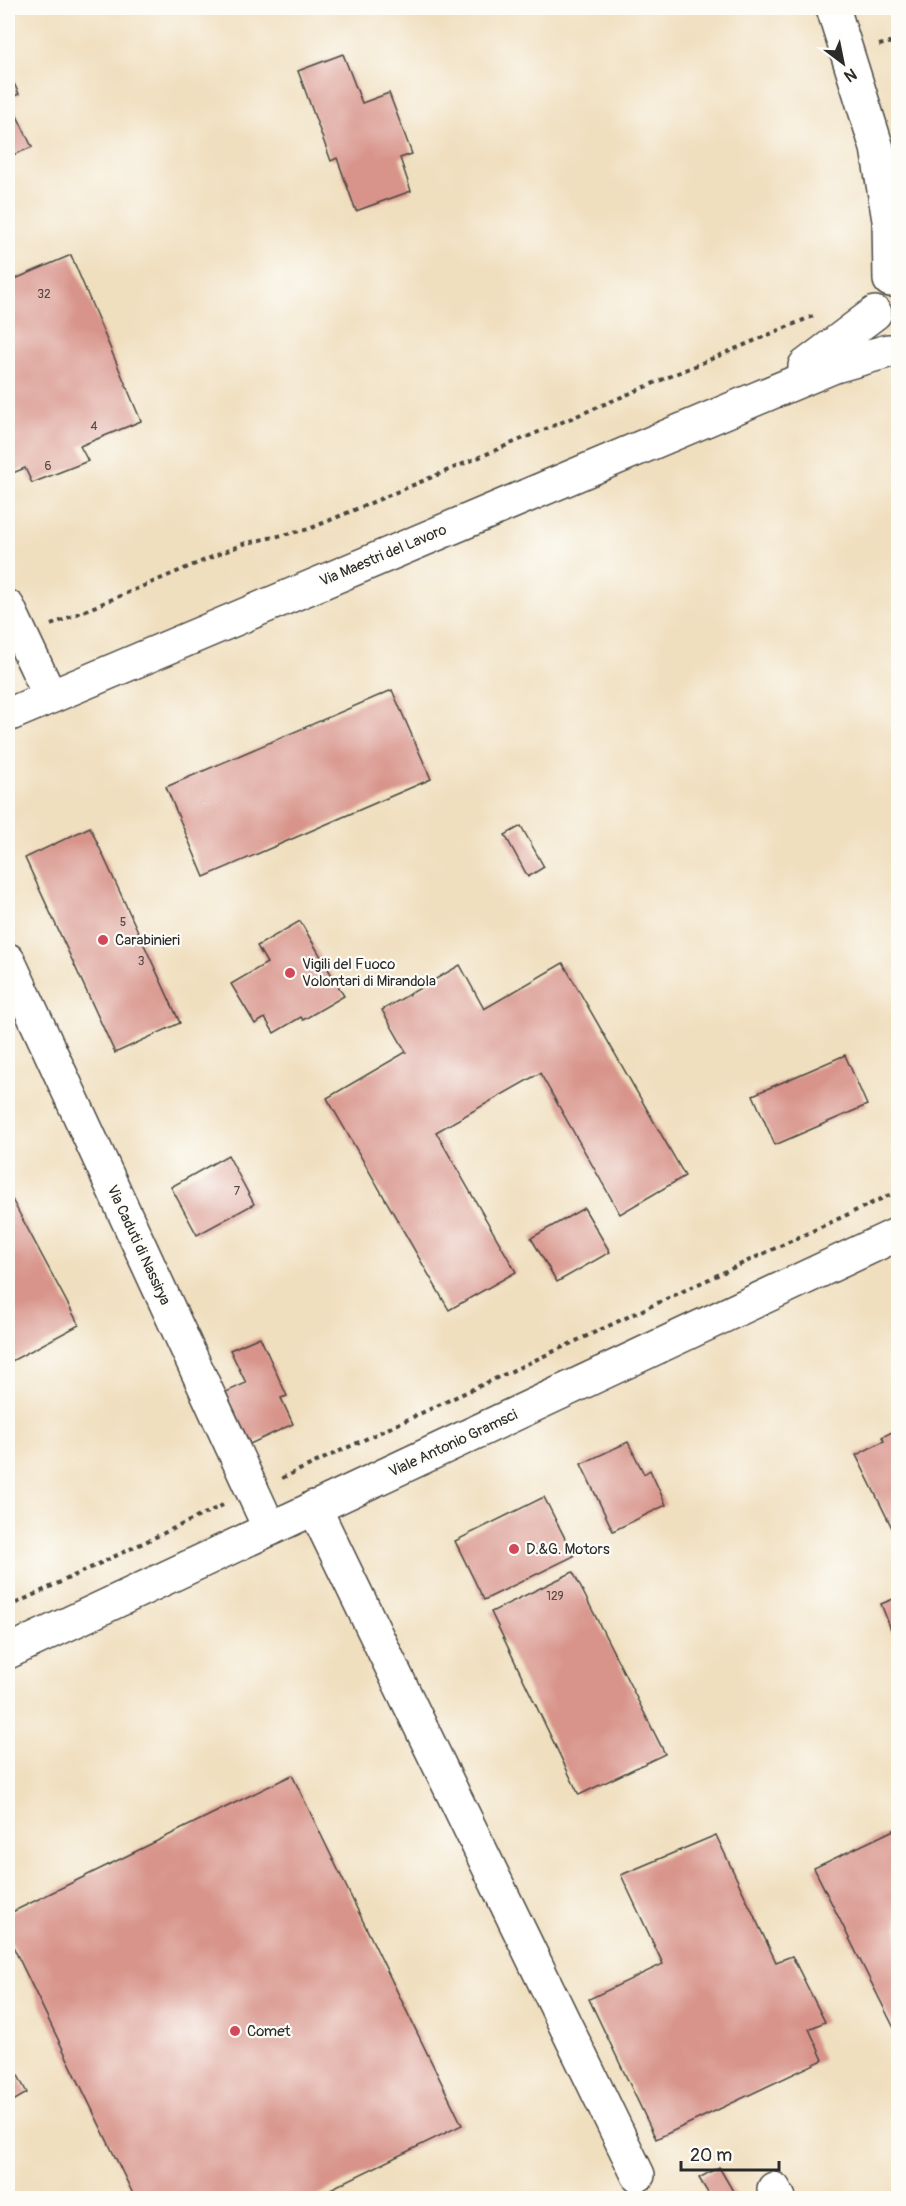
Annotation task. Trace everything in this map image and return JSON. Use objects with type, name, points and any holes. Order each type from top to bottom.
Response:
[{"type":"street","points":[[833,8],[877,148],[898,193]]},
{"type":"street","points":[[877,148],[889,220],[894,276],[879,295],[875,313],[880,340],[893,356]]},
{"type":"street","name":"Via Maestri del Lavoro","points":[[758,398],[841,342],[875,313]]},
{"type":"street","name":"Via Maestri del Lavoro","points":[[8,715],[835,366],[893,356]]},
{"type":"street","points":[[8,607],[50,696]]},
{"type":"street","name":"Via Caduti di Nassirya","points":[[8,960],[270,1529]]},
{"type":"street","name":"Viale Antonio Gramsci","points":[[8,1652],[898,1234]]},
{"type":"street","points":[[314,1507],[638,2175]]},
{"type":"path","points":[[879,45],[898,40]]},
{"type":"path","points":[[22,638],[243,544],[309,530],[816,315]]},
{"type":"path","points":[[8,1607],[898,1191]]},
{"type":"building","points":[[343,54],[362,103],[389,93],[412,154],[400,158],[411,191],[356,211],[337,158],[331,161],[298,71]]},
{"type":"building","points":[[8,71],[19,94],[9,99],[32,147],[8,157]]},
{"type":"building","points":[[71,255],[141,421],[80,446],[88,461],[32,483],[25,468],[8,475],[8,282]]},
{"type":"building","points":[[392,690],[431,779],[204,877],[166,787]]},
{"type":"building","points":[[521,826],[544,867],[528,877],[505,835]]},
{"type":"building","name":"Carabinieri","points":[[90,827],[180,1023],[115,1053],[25,858]]},
{"type":"building","name":"Vigili del Fuoco Volontari di Mirandola","points":[[300,921],[344,996],[303,1020],[301,1017],[274,1033],[265,1018],[255,1024],[231,984],[267,963],[257,946]]},
{"type":"building","points":[[563,963],[685,1176],[620,1214],[540,1073],[436,1132],[516,1272],[449,1310],[327,1098],[406,1052],[382,1010],[460,965],[484,1009]]},
{"type":"building","points":[[845,1055],[867,1105],[775,1145],[753,1095]]},
{"type":"building","points":[[228,1155],[254,1204],[197,1235],[171,1187]]},
{"type":"building","points":[[8,1192],[79,1325],[8,1363]]},
{"type":"building","points":[[584,1208],[610,1252],[557,1282],[531,1238]]},
{"type":"building","points":[[260,1337],[287,1396],[281,1398],[293,1424],[250,1444],[226,1392],[246,1383],[230,1350]]},
{"type":"building","points":[[898,1429],[897,1538],[856,1455],[884,1441],[882,1437]]},
{"type":"building","points":[[628,1442],[644,1474],[650,1470],[666,1505],[613,1531],[581,1464]]},
{"type":"building","name":"D.&G. Motors","points":[[544,1497],[574,1556],[484,1600],[455,1541]]},
{"type":"building","points":[[573,1572],[665,1754],[579,1795],[491,1612]]},
{"type":"building","points":[[898,1597],[898,1647],[881,1604]]},
{"type":"building","name":"Comet","points":[[292,1775],[462,2125],[312,2198],[135,2198],[8,1936],[8,1914]]},
{"type":"building","points":[[898,1828],[898,2030],[896,2032],[814,1868]]},
{"type":"building","points":[[716,1835],[776,1962],[792,1956],[825,2022],[809,2029],[823,2060],[656,2139],[589,1999],[663,1964],[621,1875]]},
{"type":"building","points":[[8,2056],[27,2093],[8,2104]]},
{"type":"building","points":[[719,2167],[737,2198],[711,2198],[699,2178]]},
{"type":"place","name":"Carabinieri","points":[[103,940]]},
{"type":"place","name":"Vigili del Fuoco Volontari di Mirandola","points":[[290,973]]},
{"type":"place","name":"D.&G. Motors","points":[[514,1549]]},
{"type":"place","name":"Comet","points":[[235,2031]]}]
